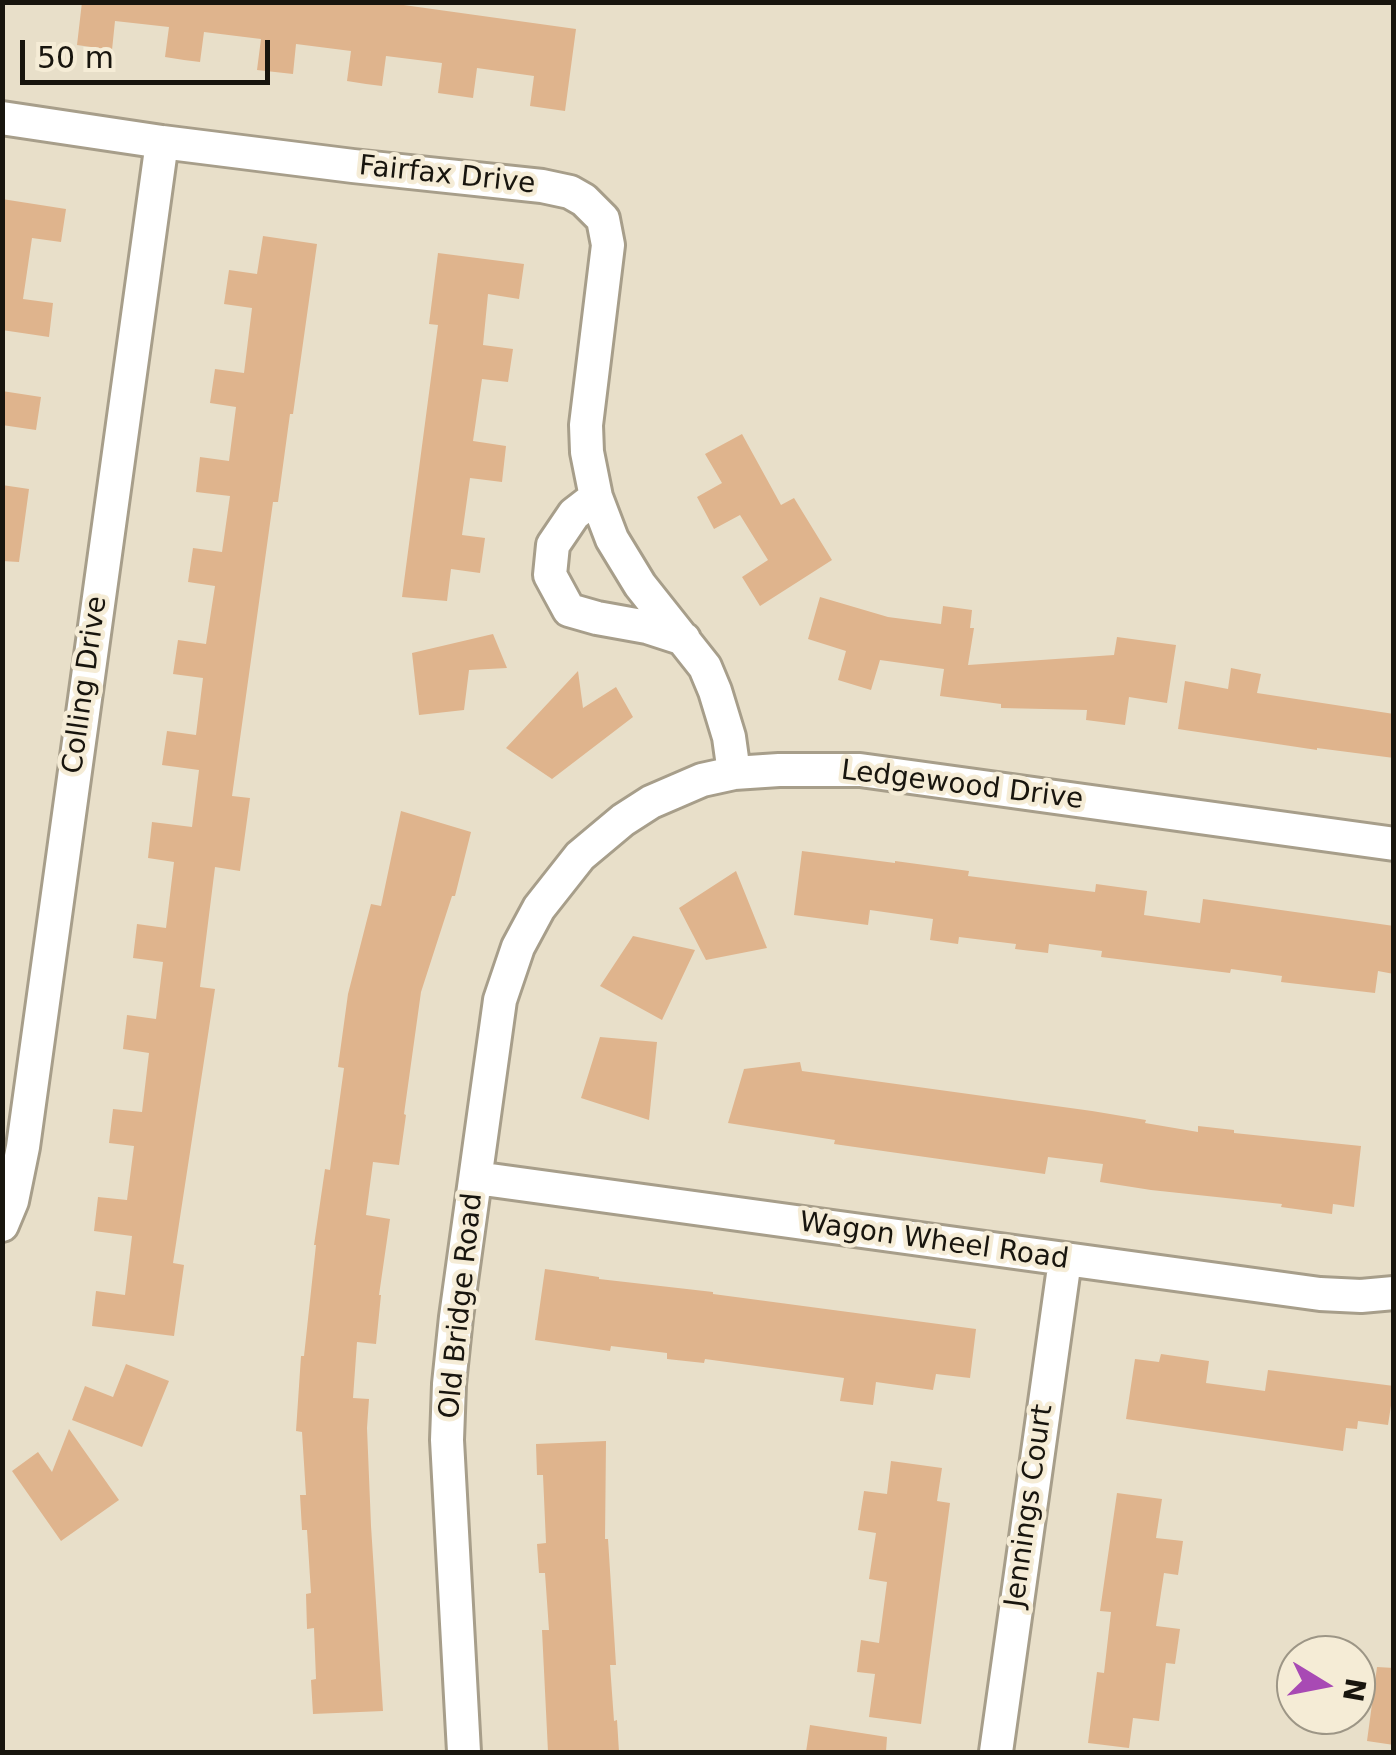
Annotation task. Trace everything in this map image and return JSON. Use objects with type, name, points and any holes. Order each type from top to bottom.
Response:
[{"type":"street","name":"Fairfax Drive","points":[[2,118],[162,142],[554,187],[584,200],[603,218],[608,245],[586,425],[596,497],[612,538],[640,585],[705,668],[728,737],[734,773]]},
{"type":"street","name":"Colling Drive","points":[[2,1226],[12,1201],[23,1147],[162,142]]},
{"type":"street","points":[[596,497],[574,514],[553,546],[550,574],[569,610],[684,639]]},
{"type":"street","name":"Ledgewood Drive","points":[[529,927],[549,894],[580,856],[623,820],[651,802],[702,780],[734,773],[860,770],[1394,844]]},
{"type":"street","name":"Old Bridge Road","points":[[464,1752],[447,1440],[449,1384],[500,1000],[529,927]]},
{"type":"street","name":"Wagon Wheel Road","points":[[476,1178],[1320,1294],[1394,1293]]},
{"type":"street","name":"Jennings Court","points":[[996,1752],[1065,1260]]},
{"type":"building","points":[[82,2],[382,2],[576,29],[565,111],[530,106],[534,76],[477,68],[473,98],[438,93],[442,63],[386,56],[382,86],[347,81],[351,51],[296,44],[293,74],[257,70],[261,39],[204,32],[200,62],[165,57],[169,27],[115,21],[112,50],[77,45]]},
{"type":"building","points":[[2,199],[66,209],[61,242],[32,238],[23,299],[53,303],[49,337],[2,330]]},
{"type":"building","points":[[263,236],[317,244],[278,502],[273,502],[232,796],[250,798],[240,871],[215,867],[200,987],[215,989],[173,1263],[184,1265],[174,1336],[92,1326],[96,1291],[125,1295],[132,1236],[94,1231],[98,1197],[127,1200],[134,1146],[109,1143],[113,1109],[142,1112],[149,1053],[123,1049],[127,1015],[156,1019],[163,962],[133,958],[137,924],[166,928],[174,862],[148,858],[152,822],[192,827],[199,770],[162,765],[167,731],[196,735],[203,678],[173,674],[178,640],[206,644],[215,586],[188,582],[193,548],[222,552],[230,496],[196,492],[200,457],[229,461],[236,407],[210,403],[215,369],[244,373],[252,308],[224,304],[229,270],[257,274]]},
{"type":"building","points":[[438,253],[524,264],[519,299],[488,294],[483,345],[513,349],[508,382],[482,379],[473,441],[506,446],[502,482],[470,478],[462,535],[485,538],[480,573],[451,569],[447,601],[402,597],[438,325],[429,324]]},
{"type":"building","points":[[2,391],[41,397],[36,430],[2,425]]},
{"type":"building","points":[[742,434],[781,505],[794,498],[832,560],[760,606],[742,577],[768,560],[740,515],[714,529],[697,497],[722,483],[705,454]]},
{"type":"building","points":[[2,485],[29,489],[19,562],[2,561]]},
{"type":"building","points":[[820,597],[888,617],[941,624],[943,606],[972,610],[970,628],[974,628],[968,665],[1114,655],[1117,637],[1176,645],[1167,703],[1129,697],[1125,725],[1086,720],[1087,710],[1001,708],[1001,704],[940,696],[944,669],[880,660],[871,690],[838,680],[846,651],[808,639]]},
{"type":"building","points":[[493,634],[507,668],[469,670],[464,710],[419,715],[412,653]]},
{"type":"building","points":[[1231,668],[1261,674],[1257,693],[1394,714],[1394,758],[1178,729],[1185,681],[1228,689]]},
{"type":"building","points":[[578,671],[583,708],[616,687],[633,717],[552,779],[506,748]]},
{"type":"building","points":[[401,811],[471,832],[455,896],[421,992],[399,1165],[373,1162],[366,1215],[390,1219],[376,1344],[357,1342],[353,1398],[369,1399],[371,1526],[383,1711],[313,1714],[314,1628],[307,1629],[306,1594],[311,1593],[307,1530],[302,1530],[300,1495],[306,1495],[302,1432],[296,1431],[301,1356],[325,1169],[330,1170],[344,1068],[338,1067],[348,994],[371,904],[381,906]]},
{"type":"building","points":[[802,851],[969,871],[968,876],[1095,892],[1096,884],[1147,891],[1144,915],[1200,923],[1203,899],[1394,926],[1394,974],[1378,971],[1375,993],[1281,982],[1282,976],[1231,969],[1230,973],[1101,957],[1102,951],[1049,944],[1048,953],[1015,949],[1016,944],[959,937],[958,944],[930,940],[933,919],[870,910],[868,925],[794,915]]},
{"type":"building","points":[[736,871],[767,948],[706,960],[679,908]]},
{"type":"building","points":[[633,936],[695,950],[662,1020],[600,986]]},
{"type":"building","points":[[600,1037],[657,1042],[649,1120],[581,1098]]},
{"type":"building","points":[[800,1062],[802,1071],[1092,1111],[1198,1132],[1198,1126],[1361,1146],[1354,1207],[1333,1204],[1332,1214],[1281,1207],[1282,1204],[1151,1190],[1100,1182],[1103,1164],[1048,1157],[1045,1174],[834,1144],[835,1140],[728,1123],[744,1069]]},
{"type":"building","points":[[545,1269],[976,1329],[970,1378],[936,1374],[933,1390],[876,1382],[873,1405],[840,1401],[844,1378],[705,1359],[704,1363],[667,1359],[667,1353],[611,1346],[610,1351],[535,1340]]},
{"type":"building","points":[[1161,1354],[1209,1361],[1206,1383],[1265,1391],[1268,1370],[1394,1386],[1388,1425],[1358,1421],[1357,1429],[1346,1428],[1343,1451],[1126,1419],[1135,1359],[1159,1362]]},
{"type":"building","points":[[126,1364],[169,1381],[142,1447],[72,1420],[85,1386],[113,1397]]},
{"type":"building","points":[[69,1429],[119,1500],[61,1541],[12,1471],[38,1452],[52,1472]]},
{"type":"building","points":[[606,1441],[605,1539],[616,1665],[610,1665],[619,1752],[548,1752],[542,1630],[549,1630],[545,1573],[539,1573],[537,1544],[546,1543],[543,1475],[537,1475],[536,1444]]},
{"type":"building","points":[[891,1461],[942,1468],[937,1501],[950,1503],[921,1724],[869,1717],[875,1674],[857,1672],[861,1640],[879,1643],[887,1582],[869,1579],[876,1533],[858,1530],[864,1491],[887,1494]]},
{"type":"building","points":[[1117,1493],[1162,1499],[1156,1538],[1183,1541],[1178,1575],[1164,1573],[1156,1626],[1180,1629],[1175,1664],[1166,1663],[1159,1721],[1133,1718],[1129,1748],[1088,1743],[1097,1672],[1104,1673],[1111,1612],[1100,1611]]},
{"type":"building","points":[[1377,1667],[1394,1668],[1394,1745],[1367,1741],[1368,1735],[1376,1735]]},
{"type":"building","points":[[810,1725],[887,1737],[886,1752],[806,1752]]}]
